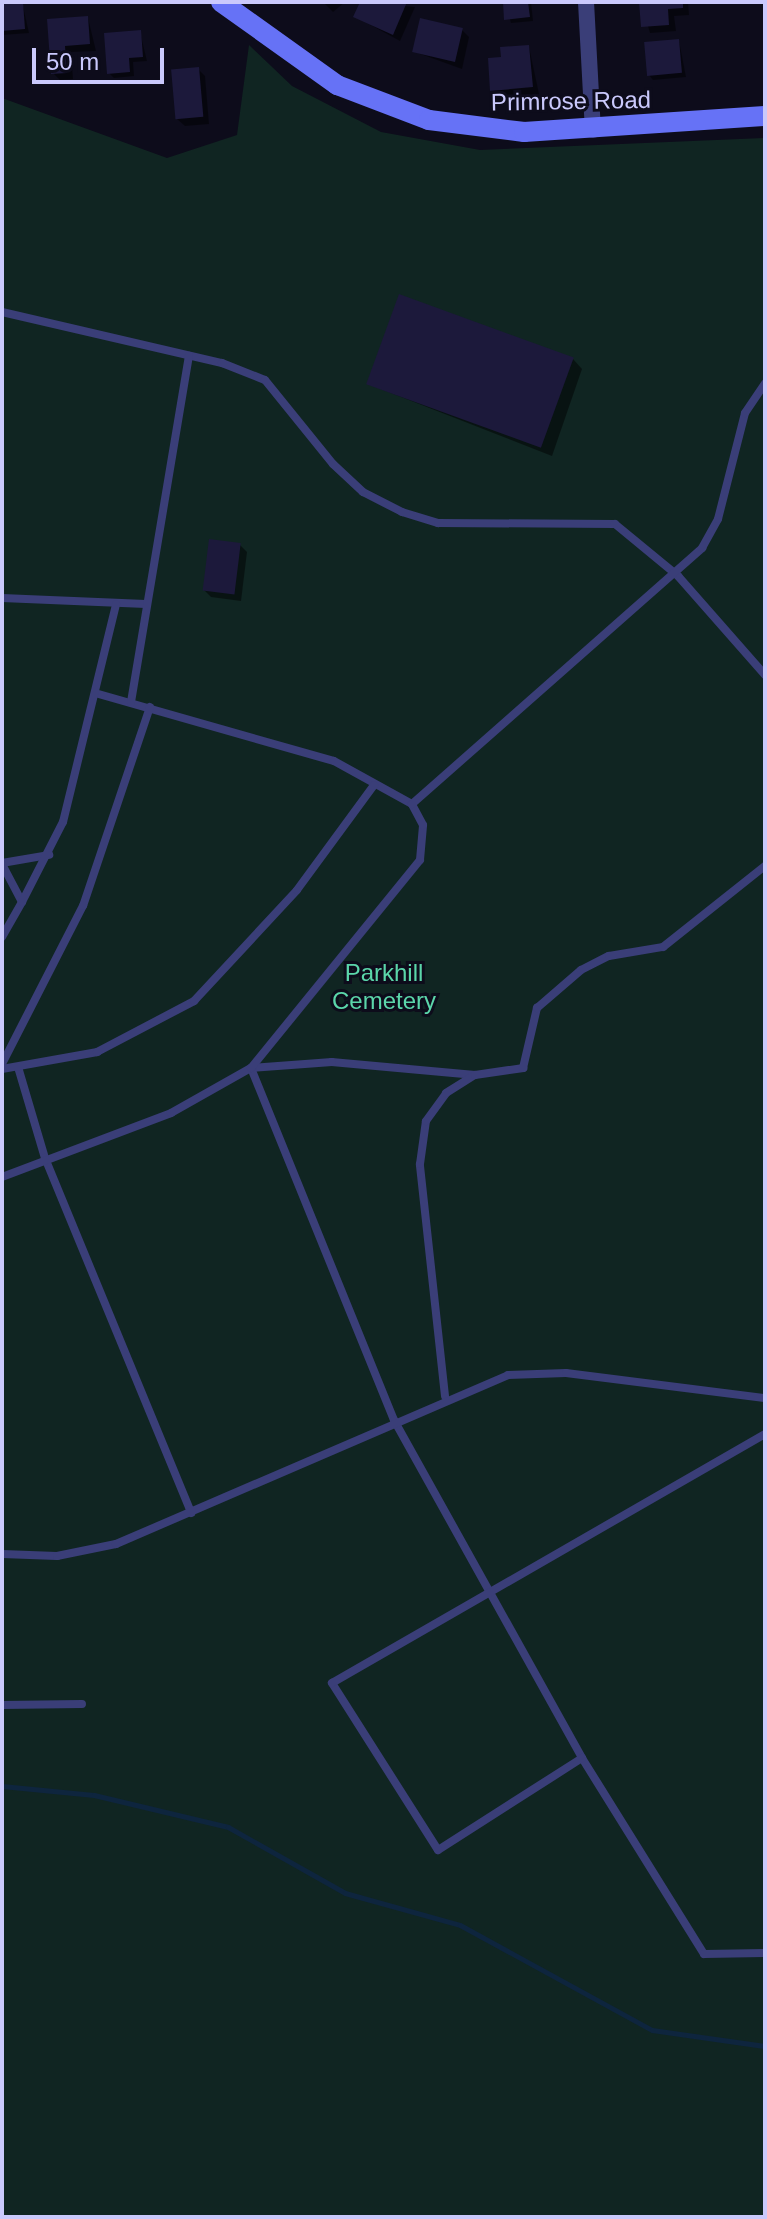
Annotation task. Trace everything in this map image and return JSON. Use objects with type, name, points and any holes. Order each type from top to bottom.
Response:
[{"type":"street","name":"Primrose Road","points":[[221,2],[242,8],[294,57],[379,106],[484,130],[593,130],[765,116]]},
{"type":"street","points":[[586,2],[593,130]]},
{"type":"lane","points":[[2,312],[189,356],[265,380],[333,464],[363,492],[402,512],[438,523],[615,524],[678,576],[765,675]]},
{"type":"lane","points":[[131,702],[189,356]]},
{"type":"lane","points":[[412,804],[678,576],[718,519],[733,448],[765,383]]},
{"type":"lane","points":[[2,598],[146,604]]},
{"type":"lane","points":[[2,937],[49,855],[95,693],[116,604]]},
{"type":"lane","points":[[2,1177],[45,1158],[171,1113],[251,1068],[420,860],[423,825],[412,804],[334,761],[95,693]]},
{"type":"lane","points":[[150,707],[83,906],[2,1067],[18,1067],[97,1052],[194,1001],[297,890],[374,785]]},
{"type":"lane","points":[[22,902],[2,864],[49,855]]},
{"type":"lane","points":[[251,1068],[332,1062],[475,1075],[523,1068],[537,1008],[594,960],[663,947],[765,866]]},
{"type":"lane","points":[[18,1067],[45,1158],[191,1513]]},
{"type":"lane","points":[[251,1068],[394,1420],[489,1597],[582,1758],[704,1954],[765,1953]]},
{"type":"lane","points":[[445,1396],[421,1144],[446,1093],[475,1075]]},
{"type":"lane","points":[[2,1554],[57,1556],[116,1544],[191,1513],[445,1396],[532,1371],[765,1398]]},
{"type":"lane","points":[[582,1758],[438,1850],[332,1683],[489,1597],[765,1434]]},
{"type":"lane","points":[[2,1705],[82,1704]]},
{"type":"green space","name":"Parkhill Cemetery","points":[[249,45],[292,86],[381,132],[480,150],[765,138],[765,2217],[2,2217],[2,98],[167,158],[237,135]]},
{"type":"building","points":[[2,2],[23,2],[25,29],[2,31]]},
{"type":"building","points":[[360,2],[407,2],[393,35],[353,17]]},
{"type":"building","points":[[503,2],[528,2],[530,17],[504,20]]},
{"type":"building","points":[[639,2],[683,2],[683,8],[668,9],[669,25],[641,27]]},
{"type":"building","points":[[88,16],[90,44],[65,46],[67,73],[51,74],[47,19]]},
{"type":"building","points":[[420,18],[463,28],[455,62],[412,52]]},
{"type":"building","points":[[141,30],[143,57],[129,58],[130,72],[107,74],[104,33]]},
{"type":"building","points":[[679,39],[682,73],[647,76],[644,42]]},
{"type":"building","points":[[529,45],[533,87],[490,91],[488,58],[501,57],[500,47]]},
{"type":"building","points":[[199,67],[203,117],[175,119],[171,69]]},
{"type":"building","points":[[399,294],[574,358],[541,448],[366,384]]},
{"type":"building","points":[[209,539],[241,543],[234,595],[203,591]]},
{"type":"waterway","points":[[2,1786],[94,1795],[228,1827],[345,1893],[460,1925],[652,2030],[765,2046]]}]
